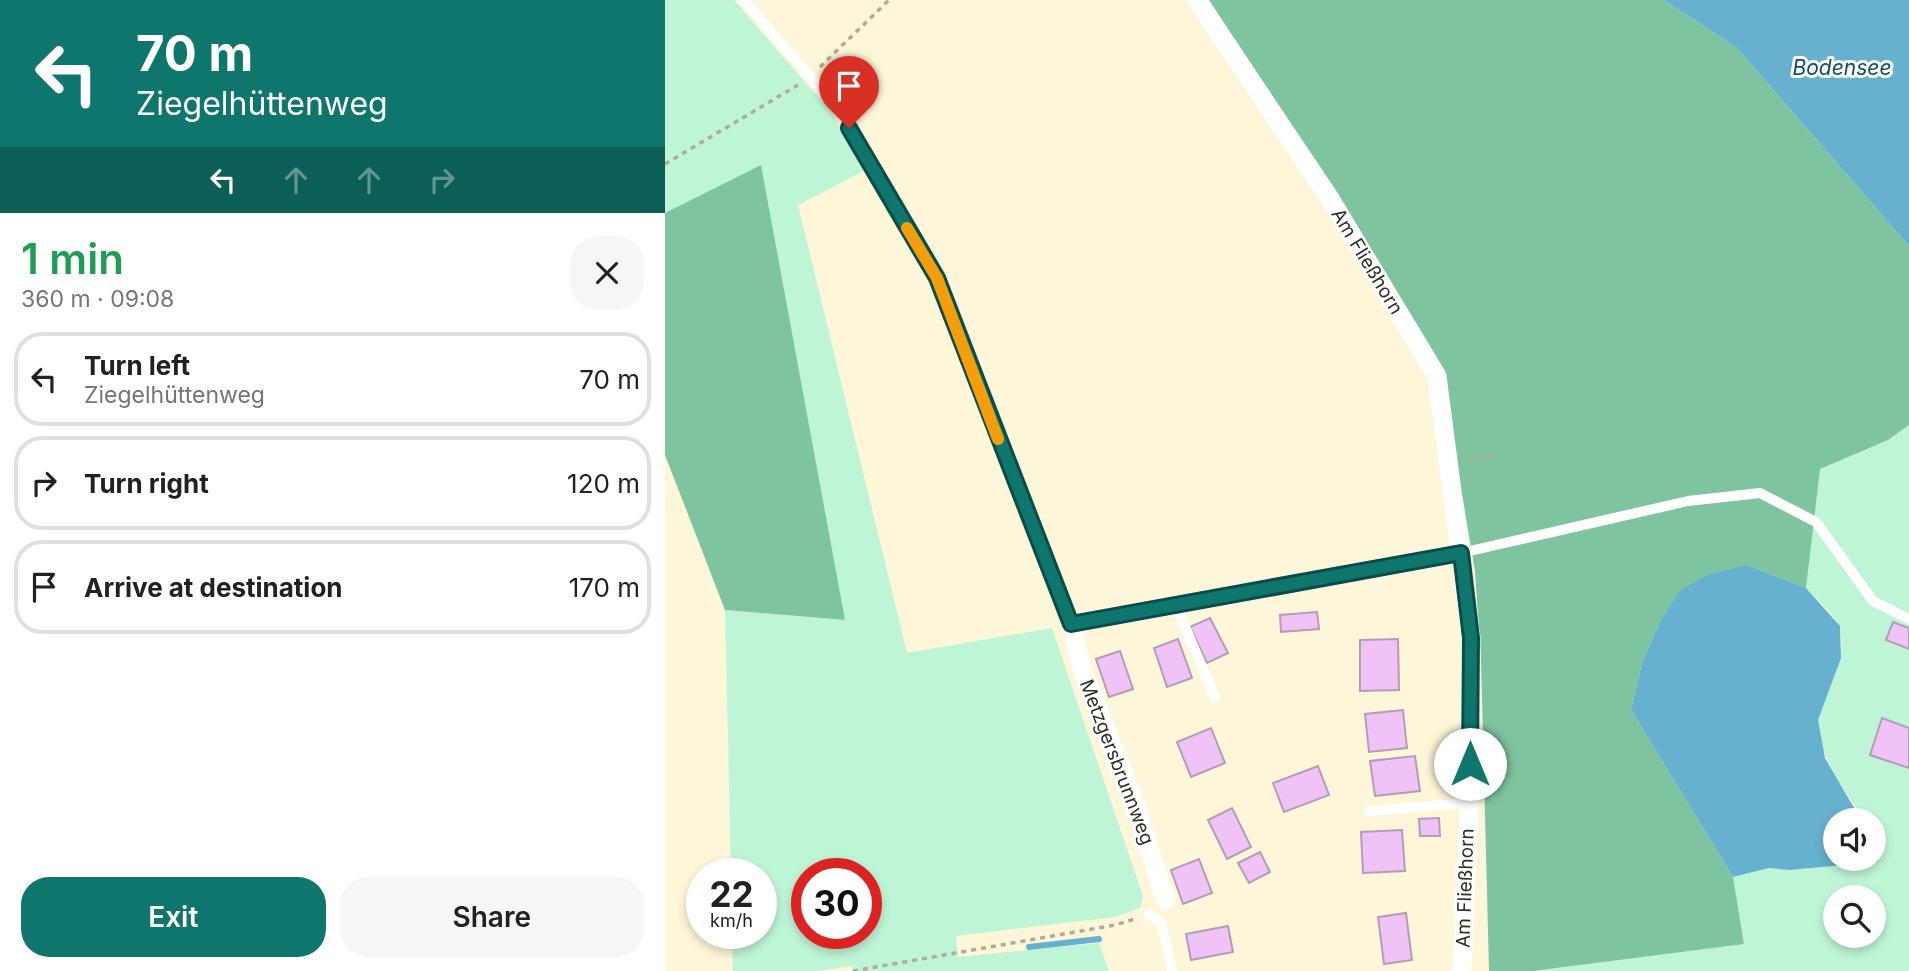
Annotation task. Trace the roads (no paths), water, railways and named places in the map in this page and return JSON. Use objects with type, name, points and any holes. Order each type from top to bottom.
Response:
[{"type":"street","name":"Am Fließhorn","points":[[1197,0],[1329,197],[1437,376],[1471,638],[1469,803],[1462,971]]},
{"type":"street","points":[[1071,624],[1461,553]]},
{"type":"street","name":"Metzgersbrunnweg","points":[[1071,624],[1083,671],[1132,795],[1166,900]]},
{"type":"lane","points":[[744,0],[837,107],[937,278],[1071,624]]},
{"type":"lane","points":[[1461,553],[1688,501],[1760,493],[1816,522],[1873,601],[1909,619]]},
{"type":"lane","points":[[1176,605],[1215,698]]},
{"type":"lane","points":[[1369,811],[1469,803]]},
{"type":"lane","points":[[1148,914],[1161,922],[1172,971]]},
{"type":"water","name":"Bodensee","points":[[1664,0],[1909,0],[1909,246],[1737,48]]},
{"type":"water","points":[[1747,565],[1806,588],[1840,626],[1841,658],[1818,720],[1825,758],[1855,808],[1823,808],[1823,867],[1789,870],[1769,868],[1733,877],[1631,710],[1642,662],[1660,621],[1681,590],[1707,575]]},
{"type":"waterway","points":[[1029,947],[1099,939]]}]
